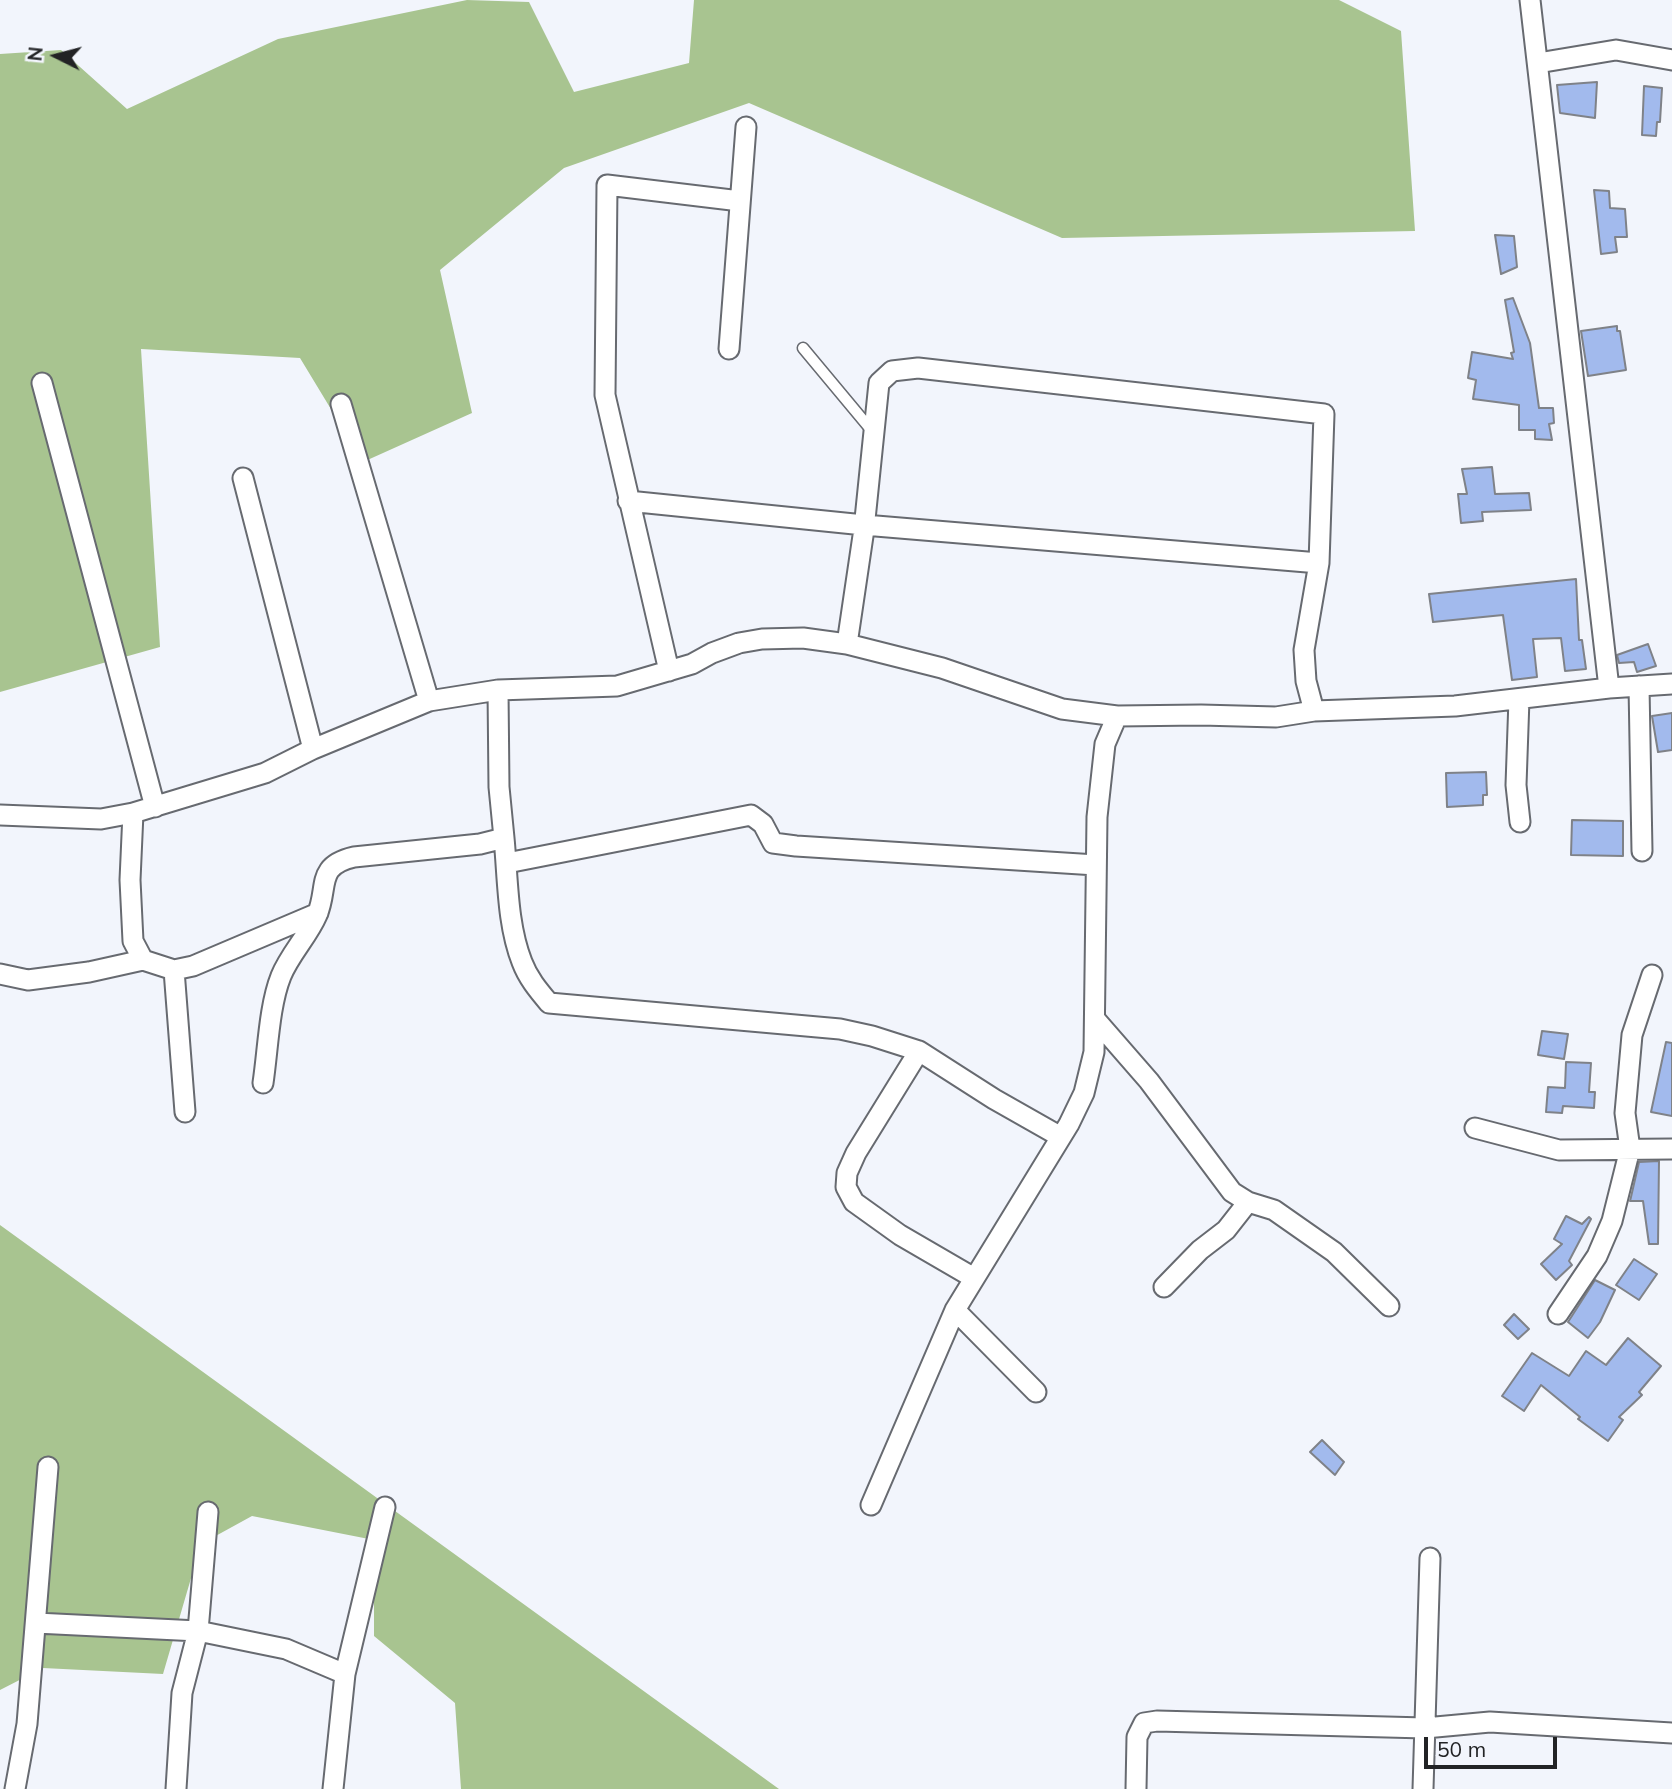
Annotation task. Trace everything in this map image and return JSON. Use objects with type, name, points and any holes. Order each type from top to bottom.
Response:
[{"type":"street","points":[[1530,0],[1609,688]]},
{"type":"street","points":[[1538,63],[1616,50],[1672,60]]},
{"type":"street","points":[[729,349],[746,127]]},
{"type":"street","points":[[669,671],[605,395],[607,185],[740,201]]},
{"type":"street","points":[[847,644],[864,525],[879,383],[892,371],[918,369],[1324,414],[1319,563],[1304,650],[1306,681],[1314,711]]},
{"type":"street","points":[[42,383],[155,807]]},
{"type":"street","points":[[341,404],[429,701]]},
{"type":"street","points":[[243,478],[313,749]]},
{"type":"street","points":[[628,501],[864,525],[1319,563]]},
{"type":"street","points":[[0,815],[101,819],[133,813],[265,773],[313,749],[429,701],[498,690],[617,686],[669,671],[730,646],[762,639],[803,638],[847,644],[942,668],[1062,709],[1117,716],[1276,717],[1314,711],[1455,706],[1609,688],[1672,684]]},
{"type":"street","points":[[1639,686],[1642,851]]},
{"type":"street","points":[[498,690],[499,787],[512,923],[521,962],[533,984],[549,1003],[840,1028],[919,1051],[994,1099],[1061,1137]]},
{"type":"street","points":[[1519,699],[1516,785],[1520,822]]},
{"type":"street","points":[[872,1505],[955,1310],[1061,1137],[1084,1093],[1094,1052],[1096,865],[1101,769],[1105,744],[1117,716]]},
{"type":"street","points":[[133,813],[130,880],[133,941],[143,960]]},
{"type":"street","points":[[507,863],[751,816],[763,824],[773,842],[796,846],[1096,865]]},
{"type":"street","points":[[263,1083],[275,998],[281,975],[318,913],[325,878],[331,866],[340,860],[480,844],[505,838]]},
{"type":"street","points":[[0,974],[29,979],[89,972],[143,960],[174,970],[193,966],[318,913]]},
{"type":"street","points":[[174,970],[185,1112]]},
{"type":"street","points":[[1558,1314],[1597,1256],[1612,1221],[1630,1149],[1625,1112],[1632,1035],[1652,975]]},
{"type":"street","points":[[1095,1019],[1149,1081],[1232,1192],[1248,1202],[1274,1210],[1334,1252],[1389,1306]]},
{"type":"street","points":[[919,1051],[856,1153],[847,1172],[846,1187],[854,1202],[900,1235],[974,1278]]},
{"type":"street","points":[[1475,1128],[1559,1150],[1672,1149]]},
{"type":"street","points":[[1164,1287],[1199,1250],[1226,1230],[1248,1202]]},
{"type":"street","points":[[955,1310],[1036,1392]]},
{"type":"street","points":[[15,1789],[27,1724],[48,1467]]},
{"type":"street","points":[[333,1789],[345,1674],[385,1507]]},
{"type":"street","points":[[176,1789],[182,1693],[198,1631],[208,1513]]},
{"type":"street","points":[[1423,1789],[1430,1558]]},
{"type":"street","points":[[36,1623],[198,1631],[286,1649],[345,1674]]},
{"type":"street","points":[[1136,1789],[1137,1737],[1144,1723],[1157,1721],[1425,1728],[1490,1722],[1672,1733]]},
{"type":"lane","points":[[803,348],[874,433]]},
{"type":"green space","points":[[467,0],[529,2],[574,92],[689,63],[694,0],[1339,0],[1401,31],[1415,231],[1062,238],[749,103],[564,168],[440,270],[472,413],[363,462],[300,358],[141,349],[160,647],[0,692],[0,54],[61,50],[127,109],[278,39]]},
{"type":"green space","points":[[0,1225],[779,1789],[461,1789],[455,1703],[374,1636],[374,1540],[252,1516],[201,1544],[163,1674],[43,1668],[0,1690]]},
{"type":"building","points":[[1597,82],[1595,118],[1560,113],[1557,85]]},
{"type":"building","points":[[1644,86],[1662,88],[1660,122],[1657,122],[1656,136],[1642,135]]},
{"type":"building","points":[[1594,190],[1609,191],[1610,208],[1625,209],[1627,237],[1615,237],[1617,252],[1601,254]]},
{"type":"building","points":[[1495,235],[1514,236],[1517,267],[1501,274]]},
{"type":"building","points":[[1513,298],[1530,343],[1539,408],[1553,408],[1554,423],[1549,424],[1552,440],[1535,439],[1535,430],[1519,430],[1519,405],[1473,399],[1476,380],[1468,378],[1472,352],[1513,359],[1505,300]]},
{"type":"building","points":[[1617,326],[1626,370],[1588,376],[1581,331]]},
{"type":"building","points":[[1492,467],[1495,494],[1529,493],[1531,510],[1482,512],[1483,521],[1461,523],[1458,494],[1467,494],[1462,469]]},
{"type":"building","points":[[1576,579],[1579,640],[1582,640],[1586,669],[1565,671],[1561,638],[1533,639],[1537,677],[1512,680],[1503,615],[1433,622],[1429,594]]},
{"type":"building","points":[[1648,644],[1656,666],[1637,672],[1634,662],[1619,663],[1617,655]]},
{"type":"building","points":[[1672,713],[1672,750],[1658,752],[1652,716]]},
{"type":"building","points":[[1486,772],[1487,795],[1483,795],[1483,805],[1447,807],[1446,773]]},
{"type":"building","points":[[1572,820],[1623,821],[1623,856],[1571,855]]},
{"type":"building","points":[[1542,1031],[1568,1034],[1564,1059],[1538,1055]]},
{"type":"building","points":[[1666,1042],[1672,1043],[1672,1116],[1651,1112]]},
{"type":"building","points":[[1566,1062],[1591,1063],[1589,1092],[1595,1092],[1594,1108],[1563,1106],[1562,1113],[1546,1112],[1548,1087],[1565,1088]]},
{"type":"building","points":[[1659,1161],[1658,1244],[1649,1244],[1643,1201],[1630,1201],[1639,1162]]},
{"type":"building","points":[[1566,1216],[1582,1224],[1589,1217],[1591,1219],[1569,1261],[1572,1265],[1556,1280],[1541,1264],[1562,1244],[1554,1239]]},
{"type":"building","points":[[1634,1259],[1657,1274],[1639,1300],[1616,1285]]},
{"type":"building","points":[[1595,1280],[1615,1290],[1600,1322],[1588,1338],[1568,1322]]},
{"type":"building","points":[[1514,1314],[1529,1329],[1518,1339],[1504,1325]]},
{"type":"building","points":[[1628,1338],[1661,1366],[1639,1392],[1642,1395],[1619,1417],[1623,1420],[1608,1441],[1578,1419],[1580,1417],[1541,1385],[1524,1411],[1502,1396],[1532,1353],[1569,1376],[1586,1351],[1606,1365]]},
{"type":"building","points":[[1322,1440],[1344,1462],[1335,1475],[1310,1452]]}]
